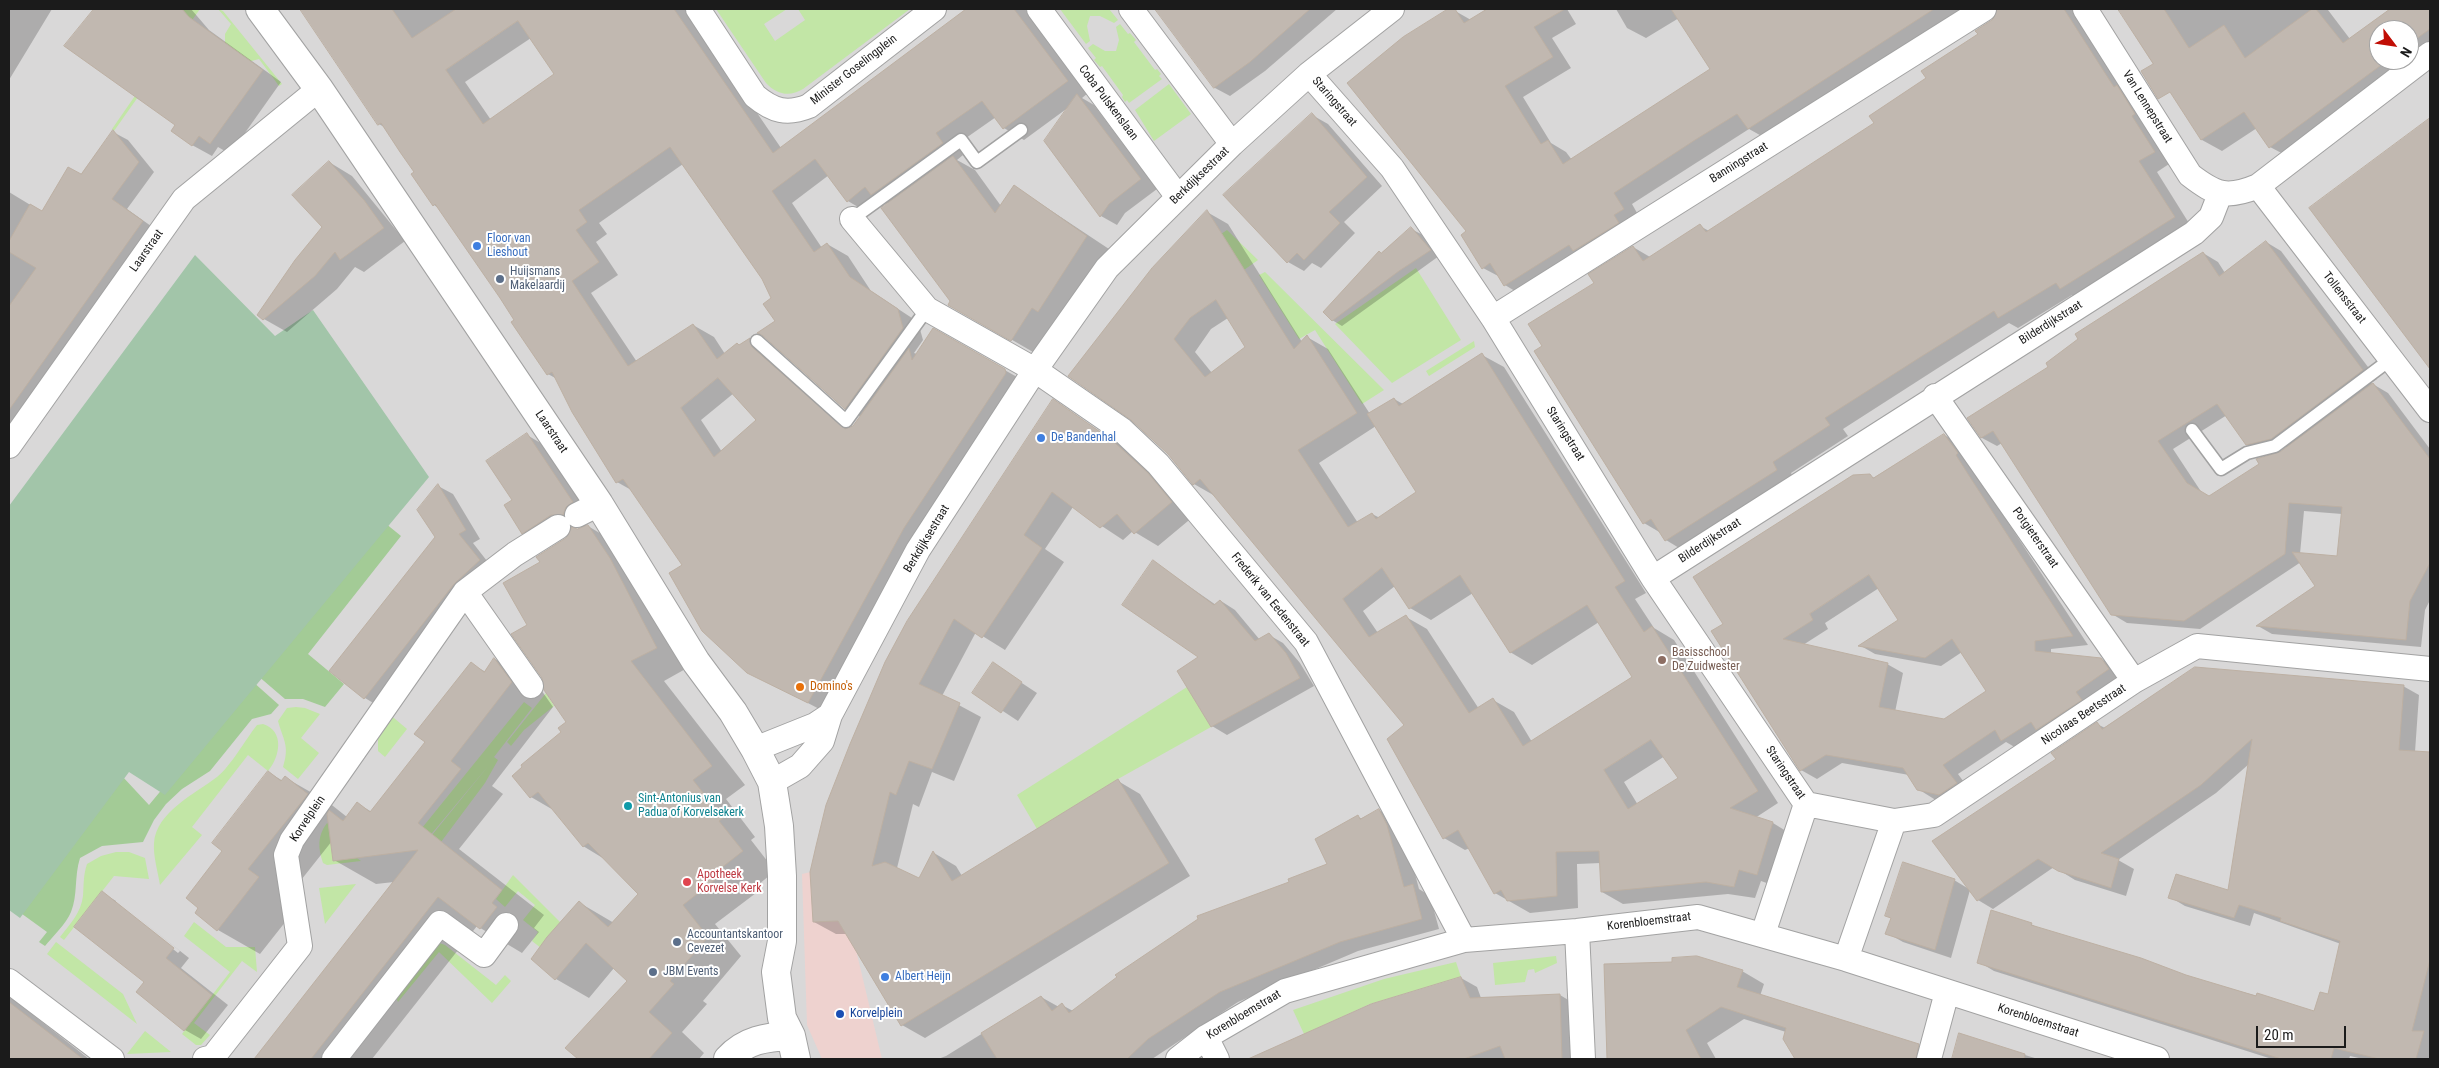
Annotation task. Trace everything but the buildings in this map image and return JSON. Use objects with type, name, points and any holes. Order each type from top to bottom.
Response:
[{"type":"street","name":"Laarstraat","points":[[260,9],[319,89],[578,515],[696,662],[733,712],[772,782]]},
{"type":"street","name":"Minister Goselingplein","points":[[698,9],[755,96],[767,106],[782,112],[795,111],[809,106],[934,9]]},
{"type":"street","name":"Coba Pulskenslaan","points":[[1039,9],[1178,197]]},
{"type":"street","points":[[1130,9],[1232,144]]},
{"type":"street","name":"Berkdijksestraat","points":[[772,782],[800,766],[822,741],[830,715],[918,550],[1035,370],[1108,268],[1232,144],[1309,74],[1392,9]]},
{"type":"street","name":"Banningstraat","points":[[1494,318],[1984,9]]},
{"type":"street","name":"Van Lennepstraat","points":[[2085,9],[2190,175],[2206,187],[2220,194]]},
{"type":"street","points":[[2220,194],[2240,194],[2258,186],[2430,54]]},
{"type":"street","name":"Staringstraat","points":[[1309,74],[1392,168],[1494,318],[1653,578],[1806,804],[1894,820]]},
{"type":"street","name":"Laarstraat","points":[[9,446],[184,199],[319,89]]},
{"type":"street","name":"Tollensstraat","points":[[2258,186],[2430,410]]},
{"type":"street","name":"Bilderdijkstraat","points":[[1653,578],[1935,396],[2194,233],[2211,217],[2220,194]]},
{"type":"street","points":[[852,219],[926,309],[1035,370]]},
{"type":"street","name":"Frederik van Eedenstraat","points":[[1035,370],[1122,430],[1158,464],[1306,642],[1464,940]]},
{"type":"street","name":"Potgieterstraat","points":[[1935,396],[2134,681]]},
{"type":"street","name":"Korvelplein","points":[[211,1059],[300,946],[286,855],[292,840],[465,592],[515,554],[578,515]]},
{"type":"street","points":[[465,592],[531,686]]},
{"type":"street","name":"Nicolaas Beetsstraat","points":[[1894,820],[1934,815],[2134,681],[2198,646],[2430,669]]},
{"type":"street","points":[[755,749],[807,729],[830,715]]},
{"type":"street","points":[[772,782],[779,826],[782,876],[782,941],[776,972],[782,1018],[794,1048]]},
{"type":"street","name":"Staringstraat","points":[[1763,934],[1806,804]]},
{"type":"street","points":[[1846,959],[1894,820]]},
{"type":"street","name":"Korenbloemstraat","points":[[1178,1059],[1206,1037],[1284,991],[1464,940],[1577,931],[1698,917],[1846,959],[2157,1059]]},
{"type":"street","points":[[334,1059],[440,923],[484,955],[506,925]]},
{"type":"street","points":[[1577,931],[1582,1059]]},
{"type":"street","points":[[9,981],[112,1059]]},
{"type":"street","points":[[1929,1059],[1947,992]]},
{"type":"street","points":[[728,1059],[742,1046],[765,1037],[794,1048]]},
{"type":"street","points":[[1206,1037],[1217,1059]]},
{"type":"lane","points":[[852,219],[961,140],[977,162],[1021,130]]},
{"type":"lane","points":[[757,341],[846,421],[926,309]]},
{"type":"lane","points":[[2192,430],[2221,469],[2247,453],[2275,446],[2391,359]]},
{"type":"shaded area","points":[[9,9],[2430,9],[2430,1059],[9,1059]]},
{"type":"shaded area","points":[[836,866],[882,1059],[822,1059],[807,1025],[802,874]]},
{"type":"green space","points":[[182,9],[200,9],[114,131],[112,129],[189,18]]},
{"type":"green space","points":[[218,9],[223,11],[282,84],[279,86],[259,59],[248,62],[225,46],[225,34],[231,24]]},
{"type":"green space","points":[[716,9],[787,9],[764,24],[775,41],[805,20],[798,9],[910,9],[803,89],[798,92],[784,94],[766,83]]},
{"type":"green space","points":[[1060,9],[1109,9],[1118,20],[1114,23],[1100,16],[1090,16],[1087,26],[1090,41],[1086,44]]},
{"type":"green space","points":[[1120,24],[1136,40],[1134,42],[1155,70],[1157,69],[1161,74],[1159,76],[1162,79],[1129,103],[1127,100],[1125,102],[1122,97],[1123,95],[1102,66],[1100,67],[1094,60],[1096,58],[1088,48],[1093,44],[1105,51],[1116,51],[1119,40],[1116,27]]},
{"type":"green space","points":[[1169,84],[1191,114],[1154,141],[1135,110]]},
{"type":"green space","points":[[1227,230],[1258,260],[1244,270],[1221,234]]},
{"type":"green space","points":[[195,255],[275,336],[313,310],[429,477],[165,795],[129,772],[20,918],[9,910],[9,506]]},
{"type":"green space","points":[[1416,268],[1461,340],[1392,383],[1335,324]]},
{"type":"green space","points":[[1265,272],[1384,390],[1362,404],[1315,330],[1299,339],[1259,275]]},
{"type":"green space","points":[[1474,341],[1475,347],[1429,376],[1426,371]]},
{"type":"green space","points":[[385,523],[401,536],[308,654],[344,684],[325,707],[303,699],[285,699],[257,675]]},
{"type":"green space","points":[[252,681],[279,705],[271,714],[252,719],[210,771],[182,789],[166,804],[154,820],[143,842],[102,846],[80,858],[75,899],[71,912],[63,925],[45,946],[39,942],[47,932],[18,911],[122,776],[149,805]]},
{"type":"green space","points":[[1187,687],[1211,727],[1118,779],[1037,829],[1017,795]]},
{"type":"green space","points":[[546,693],[554,706],[524,730],[511,746],[507,742]]},
{"type":"green space","points":[[524,702],[532,708],[494,757],[498,760],[485,783],[441,842],[432,835],[489,765],[418,850],[409,844]]},
{"type":"green space","points":[[287,708],[305,708],[320,714],[301,738],[319,753],[298,779],[283,767],[286,748],[278,721]]},
{"type":"green space","points":[[388,713],[407,729],[385,757],[378,751],[378,731]]},
{"type":"green space","points":[[263,724],[275,732],[277,738],[277,752],[272,765],[268,771],[248,755],[192,827],[202,835],[160,885],[154,843],[156,832],[162,822],[178,804],[217,777],[233,760],[257,725]]},
{"type":"green space","points":[[327,823],[336,830],[330,837],[333,860],[357,858],[361,861],[327,865],[323,863],[319,842],[321,833]]},
{"type":"green space","points":[[116,852],[129,852],[145,858],[149,879],[114,876],[64,940],[60,937],[74,918],[82,902],[87,864],[101,856]]},
{"type":"green space","points":[[513,875],[561,923],[541,948],[532,941],[538,932],[523,920],[535,905],[518,891],[505,907],[496,899]]},
{"type":"green space","points":[[356,884],[325,924],[319,888]]},
{"type":"green space","points":[[194,922],[226,947],[255,947],[257,972],[242,961],[194,1023],[210,1035],[201,1045],[196,1045],[182,1034],[230,972],[184,936]]},
{"type":"green space","points":[[56,942],[123,994],[137,1024],[47,954]]},
{"type":"green space","points":[[437,942],[445,945],[496,985],[505,975],[511,981],[492,1003],[439,952],[398,1002],[394,993]]},
{"type":"green space","points":[[1556,956],[1557,963],[1535,973],[1534,969],[1528,970],[1525,982],[1495,985],[1493,963]]},
{"type":"green space","points":[[1456,962],[1461,977],[1370,1004],[1304,1034],[1293,1010],[1384,979]]},
{"type":"green space","points":[[145,1031],[171,1052],[127,1054]]},
{"type":"place","name":"Floor van Lieshout","points":[[477,246]]},
{"type":"place","name":"Huijsmans Makelaardij","points":[[500,279]]},
{"type":"place","name":"De Bandenhal","points":[[1041,438]]},
{"type":"place","name":"Basisschool De Zuidwester","points":[[1662,660]]},
{"type":"place","name":"Domino's","points":[[800,687]]},
{"type":"place","name":"Sint-Antonius van Padua of Korvelsekerk","points":[[628,806]]},
{"type":"place","name":"Apotheek Korvelse Kerk","points":[[687,882]]},
{"type":"place","name":"Accountantskantoor Cevezet","points":[[677,942]]},
{"type":"place","name":"JBM Events","points":[[653,972]]},
{"type":"place","name":"Albert Heijn","points":[[885,977]]},
{"type":"place","name":"Korvelplein","points":[[840,1014]]}]
